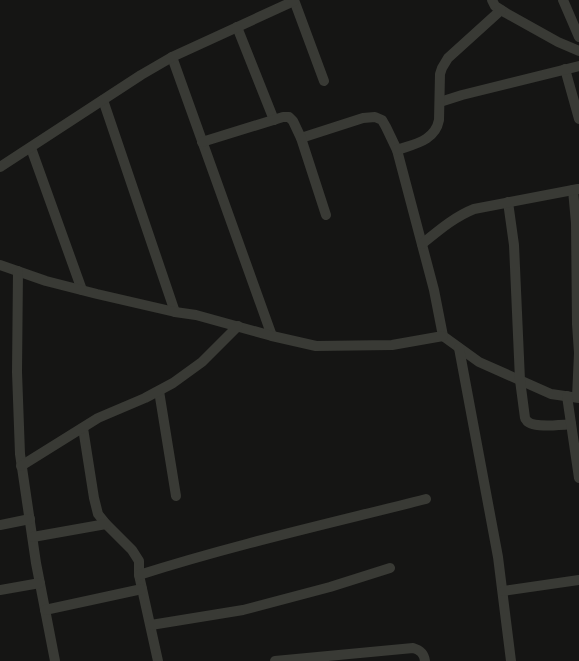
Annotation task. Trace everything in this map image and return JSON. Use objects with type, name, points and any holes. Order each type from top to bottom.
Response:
[{"type":"street","points":[[0,168],[141,75],[172,57],[294,0],[324,80]]},
{"type":"street","points":[[492,0],[501,10],[558,42],[579,51]]},
{"type":"street","points":[[563,0],[579,37]]},
{"type":"street","points":[[397,150],[425,140],[435,133],[440,120],[440,74],[442,68],[448,58],[501,10]]},
{"type":"street","points":[[237,27],[274,120]]},
{"type":"street","points":[[172,57],[272,336]]},
{"type":"street","points":[[440,102],[579,66]]},
{"type":"street","points":[[565,69],[579,119]]},
{"type":"street","points":[[103,100],[175,312]]},
{"type":"street","points":[[202,142],[288,117],[293,121],[301,138],[326,215]]},
{"type":"street","points":[[301,138],[363,118],[375,117],[382,120],[397,150],[434,290],[442,336],[479,362],[551,394],[574,397]]},
{"type":"street","points":[[31,148],[82,290]]},
{"type":"street","points":[[422,244],[447,224],[474,209],[576,189],[579,353],[571,424],[579,478]]},
{"type":"street","points":[[508,202],[514,245],[520,380],[525,418],[527,422],[540,426],[571,424]]},
{"type":"street","points":[[0,265],[46,281],[175,312],[196,315],[316,346],[392,345],[442,336]]},
{"type":"street","points":[[18,271],[17,372],[20,454],[40,583],[55,661]]},
{"type":"street","points":[[22,466],[98,418],[145,398],[173,383],[202,362],[238,326]]},
{"type":"street","points":[[459,348],[498,557],[512,661]]},
{"type":"street","points":[[159,391],[176,496]]},
{"type":"street","points":[[83,428],[98,514],[132,550],[139,561],[139,575],[158,661]]},
{"type":"street","points":[[139,575],[172,564],[426,498]]},
{"type":"street","points":[[0,525],[30,519]]},
{"type":"street","points":[[33,537],[106,524]]},
{"type":"street","points":[[150,625],[243,610],[330,587],[390,568]]},
{"type":"street","points":[[502,591],[579,580]]},
{"type":"street","points":[[0,590],[40,583]]},
{"type":"street","points":[[45,610],[142,589]]},
{"type":"street","points":[[275,661],[413,648],[419,650],[424,656],[425,661]]}]
